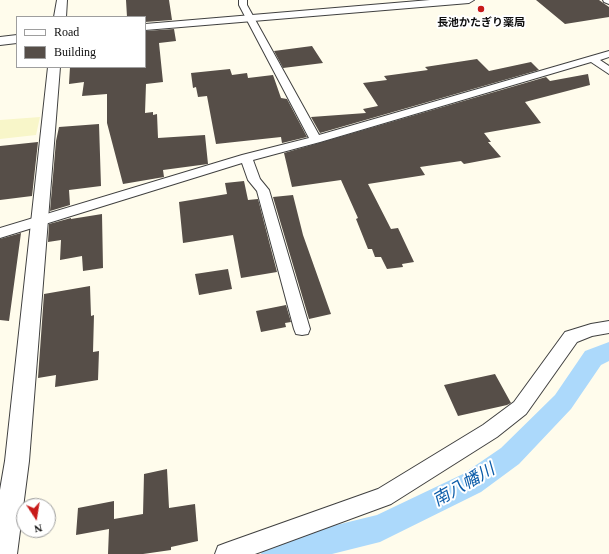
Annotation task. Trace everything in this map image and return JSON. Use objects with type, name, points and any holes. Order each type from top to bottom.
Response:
[{"type":"street","points":[[60,16],[62,0]]},
{"type":"street","points":[[243,0],[243,5],[316,140]]},
{"type":"street","points":[[146,27],[469,0]]},
{"type":"street","points":[[0,40],[16,39]]},
{"type":"street","points":[[0,233],[246,158],[316,140],[609,54]]},
{"type":"street","points":[[593,59],[609,71]]},
{"type":"street","points":[[3,554],[16,461],[54,68]]},
{"type":"street","points":[[246,158],[254,180],[263,190],[302,329]]},
{"type":"street","points":[[226,554],[384,497],[490,431],[520,408],[571,336],[591,330],[609,327]]},
{"type":"shaded area","points":[[40,117],[36,135],[0,139],[0,120]]},
{"type":"building","points":[[126,0],[169,0],[172,20],[146,22],[146,16],[127,16]]},
{"type":"building","points":[[536,0],[599,0],[609,7],[609,17],[565,24]]},
{"type":"building","points":[[174,29],[176,41],[159,43],[163,82],[146,84],[145,113],[153,112],[153,115],[157,114],[158,138],[205,135],[208,164],[163,170],[164,177],[123,184],[107,123],[107,94],[82,96],[84,82],[69,84],[70,68],[146,68],[146,31]]},
{"type":"building","points":[[312,46],[323,63],[283,68],[274,51]]},
{"type":"building","points":[[477,59],[489,71],[531,62],[539,70],[320,133],[311,117],[366,113],[363,109],[378,106],[363,83],[387,80],[384,76],[428,70],[425,67]]},
{"type":"building","points":[[230,69],[232,75],[247,73],[248,78],[273,75],[281,98],[287,99],[307,137],[282,143],[281,137],[216,144],[207,96],[198,97],[196,87],[193,88],[191,73]]},
{"type":"building","points":[[588,74],[590,85],[525,102],[541,123],[484,133],[491,142],[488,142],[501,157],[464,164],[461,161],[420,167],[425,175],[368,184],[391,229],[398,228],[414,262],[402,264],[403,267],[387,269],[381,257],[375,257],[372,249],[368,249],[356,219],[358,218],[341,180],[292,187],[284,153],[546,77],[550,81]]},
{"type":"building","points":[[99,124],[101,186],[69,190],[70,205],[50,211],[56,141],[59,127]]},
{"type":"building","points":[[38,142],[32,196],[0,200],[0,146]]},
{"type":"building","points":[[244,181],[248,200],[258,199],[277,272],[241,278],[233,235],[183,243],[179,202],[227,194],[225,183]]},
{"type":"building","points":[[293,195],[303,235],[331,314],[309,319],[273,197]]},
{"type":"building","points":[[102,214],[103,268],[83,271],[82,256],[60,260],[61,240],[48,242],[49,224],[71,218]]},
{"type":"building","points":[[21,233],[9,321],[0,320],[0,239]]},
{"type":"building","points":[[228,269],[232,289],[199,295],[195,274]]},
{"type":"building","points":[[90,286],[91,316],[94,315],[93,352],[99,351],[98,380],[55,387],[56,375],[38,378],[44,294]]},
{"type":"building","points":[[286,305],[291,322],[285,323],[286,327],[261,332],[256,311]]},
{"type":"building","points":[[495,374],[511,403],[458,416],[444,385]]},
{"type":"building","points":[[167,469],[169,508],[195,504],[198,541],[171,547],[171,550],[143,554],[108,554],[109,529],[76,535],[78,508],[114,501],[114,519],[143,514],[144,474]]},
{"type":"waterway","name":"南八幡川","points":[[275,554],[380,528],[472,483],[510,456],[563,402],[593,358],[609,351]]},
{"type":"place","name":"長池かたぎり薬局","points":[[481,9]]}]
